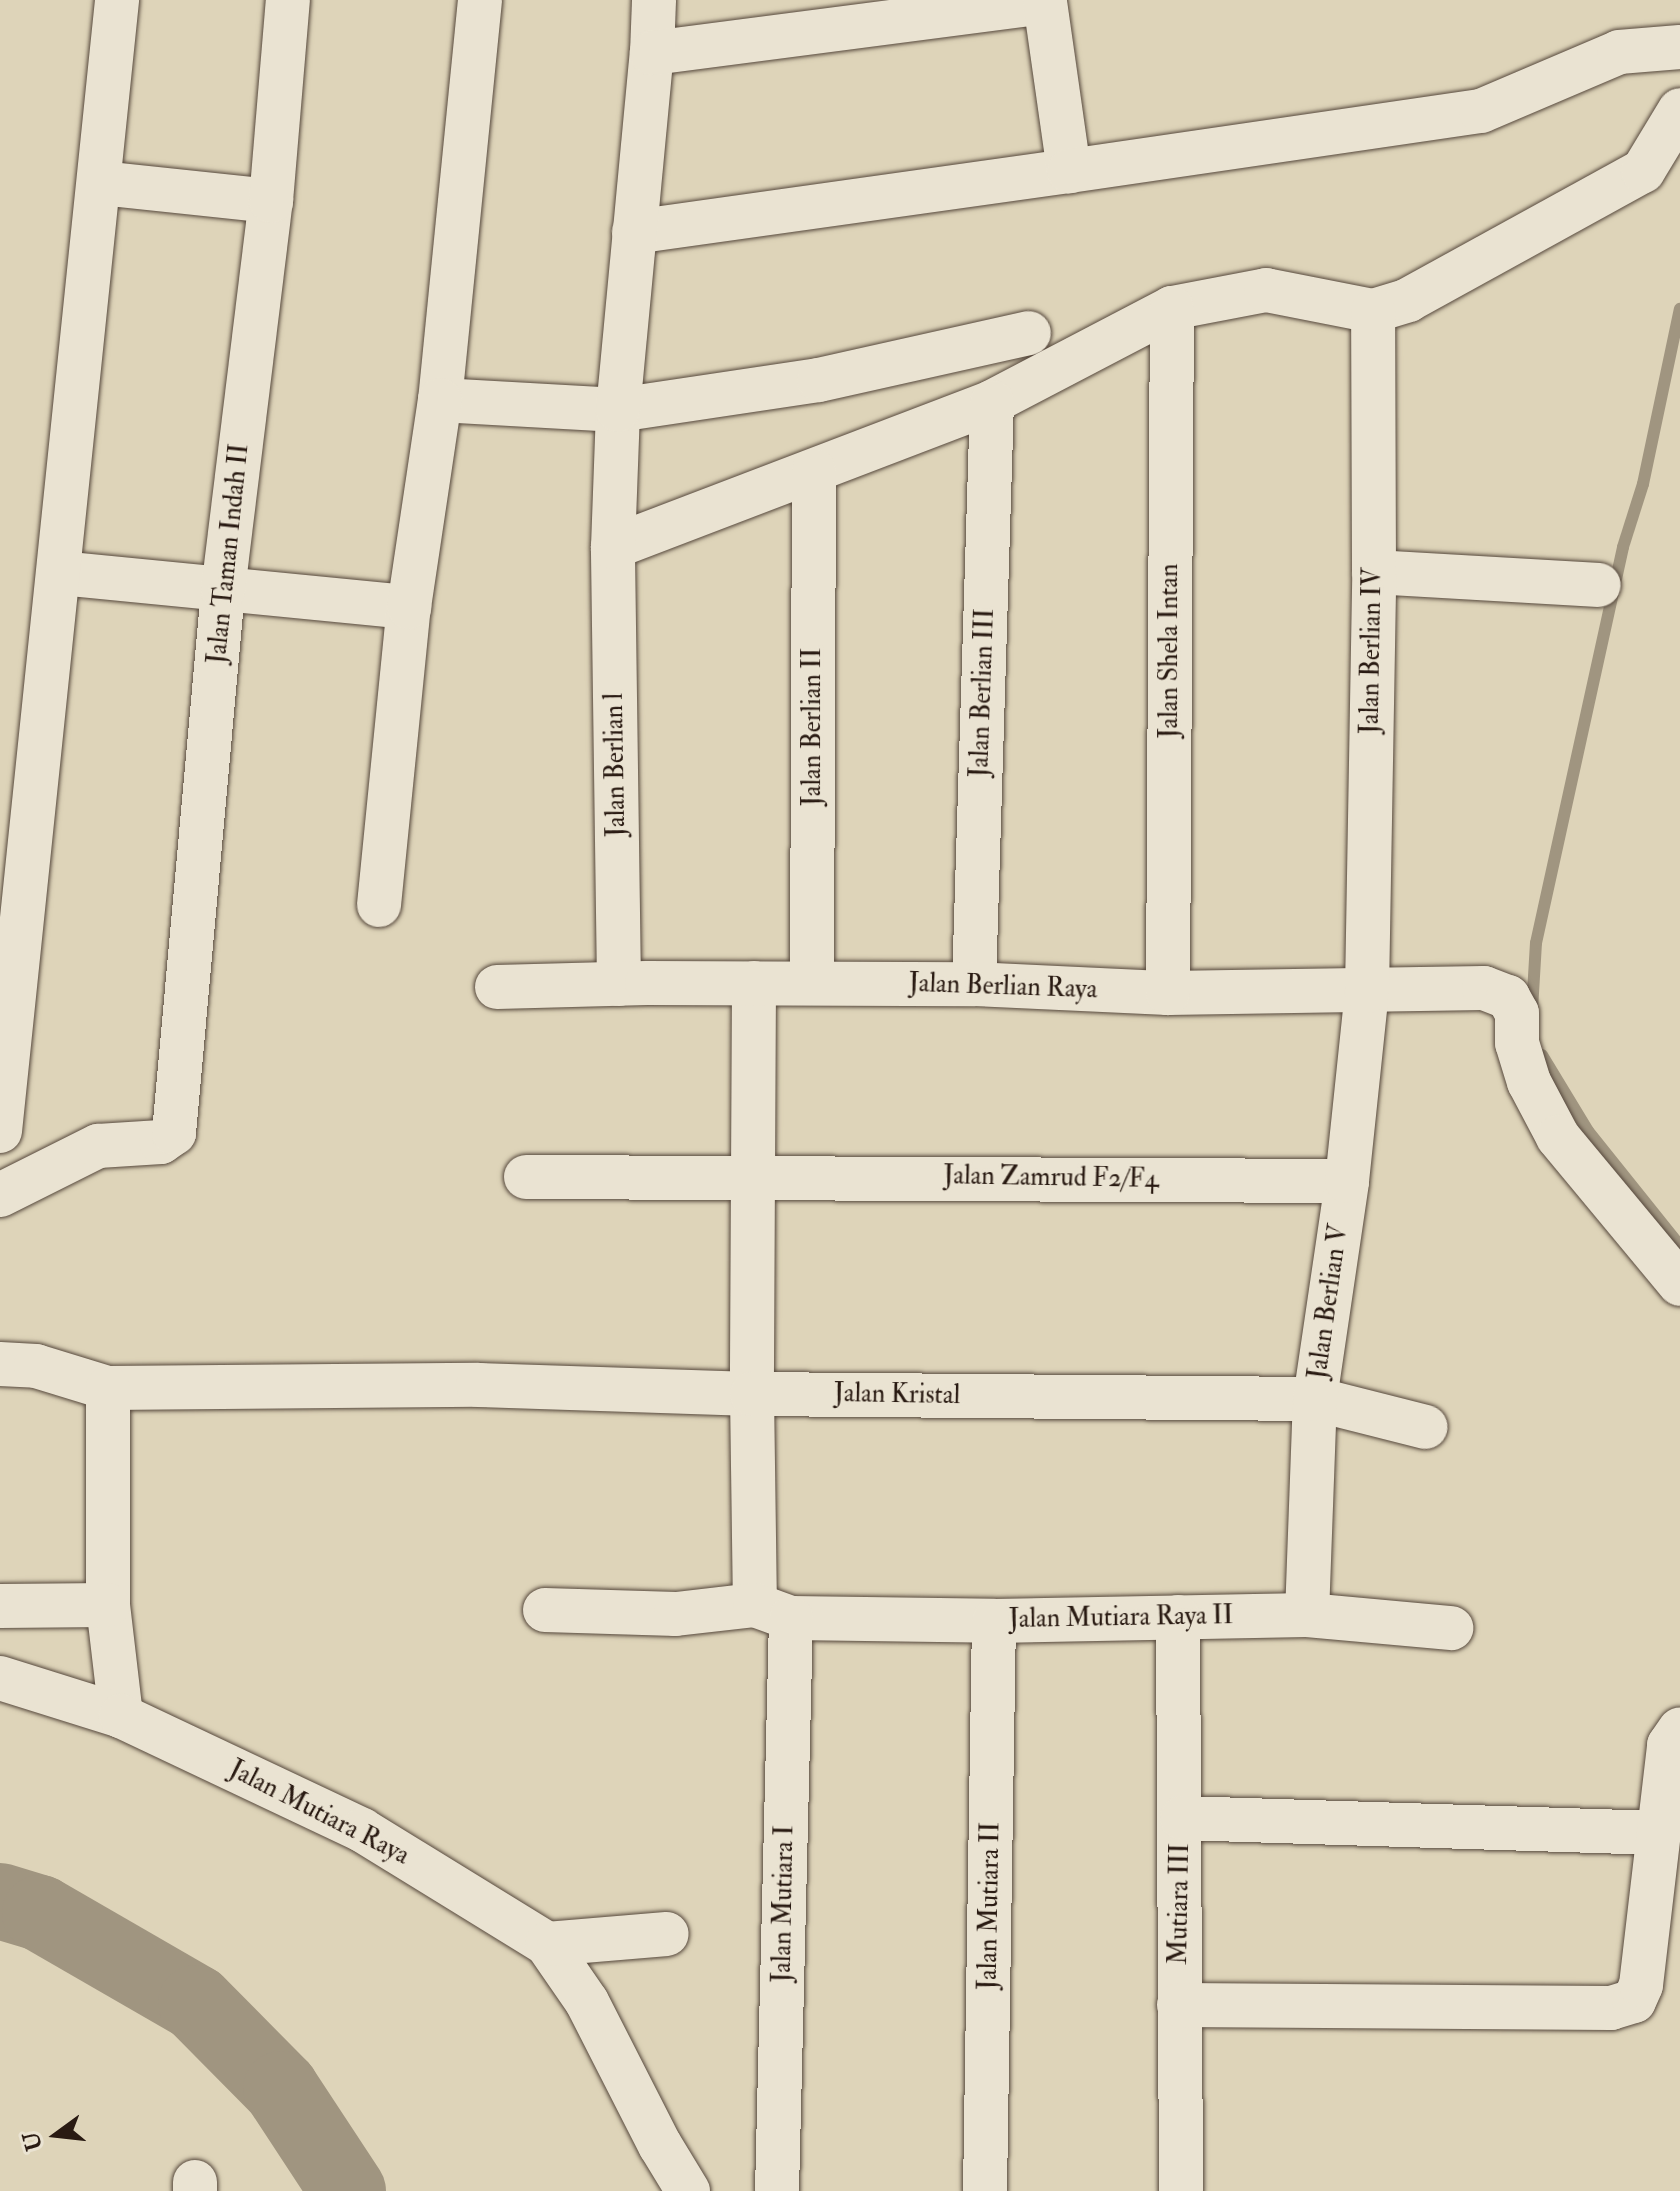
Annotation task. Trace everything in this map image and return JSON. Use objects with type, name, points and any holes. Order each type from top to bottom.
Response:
[{"type":"street","points":[[0,1131],[117,0]]},
{"type":"street","name":"Jalan Taman Indah II","points":[[0,1195],[98,1146],[161,1142],[174,1133],[223,590],[271,201],[288,0]]},
{"type":"street","points":[[379,905],[409,607],[440,400],[480,0]]},
{"type":"street","name":"Jalan Berlian l","points":[[619,984],[613,547],[618,410],[652,53],[654,0]]},
{"type":"street","points":[[652,53],[1049,1],[1069,171]]},
{"type":"street","points":[[634,232],[1481,111],[1619,52],[1680,47]]},
{"type":"street","points":[[613,547],[992,402],[1172,308],[1266,290],[1373,311],[1408,300],[1643,171],[1680,110]]},
{"type":"street","points":[[100,183],[271,201]]},
{"type":"street","name":"Jalan Shela Intan","points":[[1168,993],[1172,308]]},
{"type":"street","name":"Jalan Berlian IV","points":[[1367,991],[1374,572],[1373,311]]},
{"type":"street","points":[[440,400],[618,410],[819,380],[1029,333]]},
{"type":"street","name":"Jalan Berlian III","points":[[974,984],[992,402]]},
{"type":"street","name":"Jalan Berlian II","points":[[812,983],[814,471]]},
{"type":"street","points":[[1374,572],[1599,585]]},
{"type":"street","points":[[60,573],[409,607]]},
{"type":"street","name":"Jalan Mutiara I","points":[[754,983],[752,1394],[773,1611],[777,2191]]},
{"type":"street","name":"Jalan Berlian Raya","points":[[497,987],[974,984],[1168,993],[1484,988],[1508,997],[1517,1013],[1517,1043],[1529,1082],[1558,1137],[1670,1257]]},
{"type":"street","name":"Jalan Berlian V","points":[[1307,1615],[1315,1399],[1347,1181],[1367,991]]},
{"type":"street","name":"Jalan Zamrud F2/F4","points":[[526,1177],[754,1175],[1347,1181]]},
{"type":"street","name":"Jalan Kristal","points":[[0,1364],[36,1366],[108,1388],[478,1385],[752,1394],[1315,1399],[1426,1427]]},
{"type":"street","points":[[108,1388],[108,1605],[121,1716]]},
{"type":"street","points":[[0,1606],[108,1605]]},
{"type":"street","points":[[545,1610],[676,1614],[773,1611]]},
{"type":"street","name":"Jalan Mutiara Raya II","points":[[773,1611],[994,1621],[1307,1615],[1451,1628]]},
{"type":"street","name":"Mutiara III","points":[[1178,1617],[1182,1818],[1179,2005],[1181,2191]]},
{"type":"street","name":"Jalan Mutiara II","points":[[985,2191],[994,1621]]},
{"type":"street","name":"Jalan Mutiara Raya","points":[[0,1678],[121,1716],[362,1830],[547,1944],[587,2002],[688,2191]]},
{"type":"street","points":[[1179,2005],[1611,2008],[1634,2001],[1641,1985],[1669,1745],[1680,1729]]},
{"type":"street","points":[[1182,1818],[1659,1833]]},
{"type":"street","points":[[547,1944],[667,1934]]},
{"type":"waterway","points":[[1532,1010],[1536,943],[1623,547],[1643,484],[1680,309]]},
{"type":"waterway","points":[[1542,1055],[1588,1131],[1680,1246]]},
{"type":"waterway","points":[[0,1901],[40,1913],[196,2003],[281,2089],[348,2191]]}]
